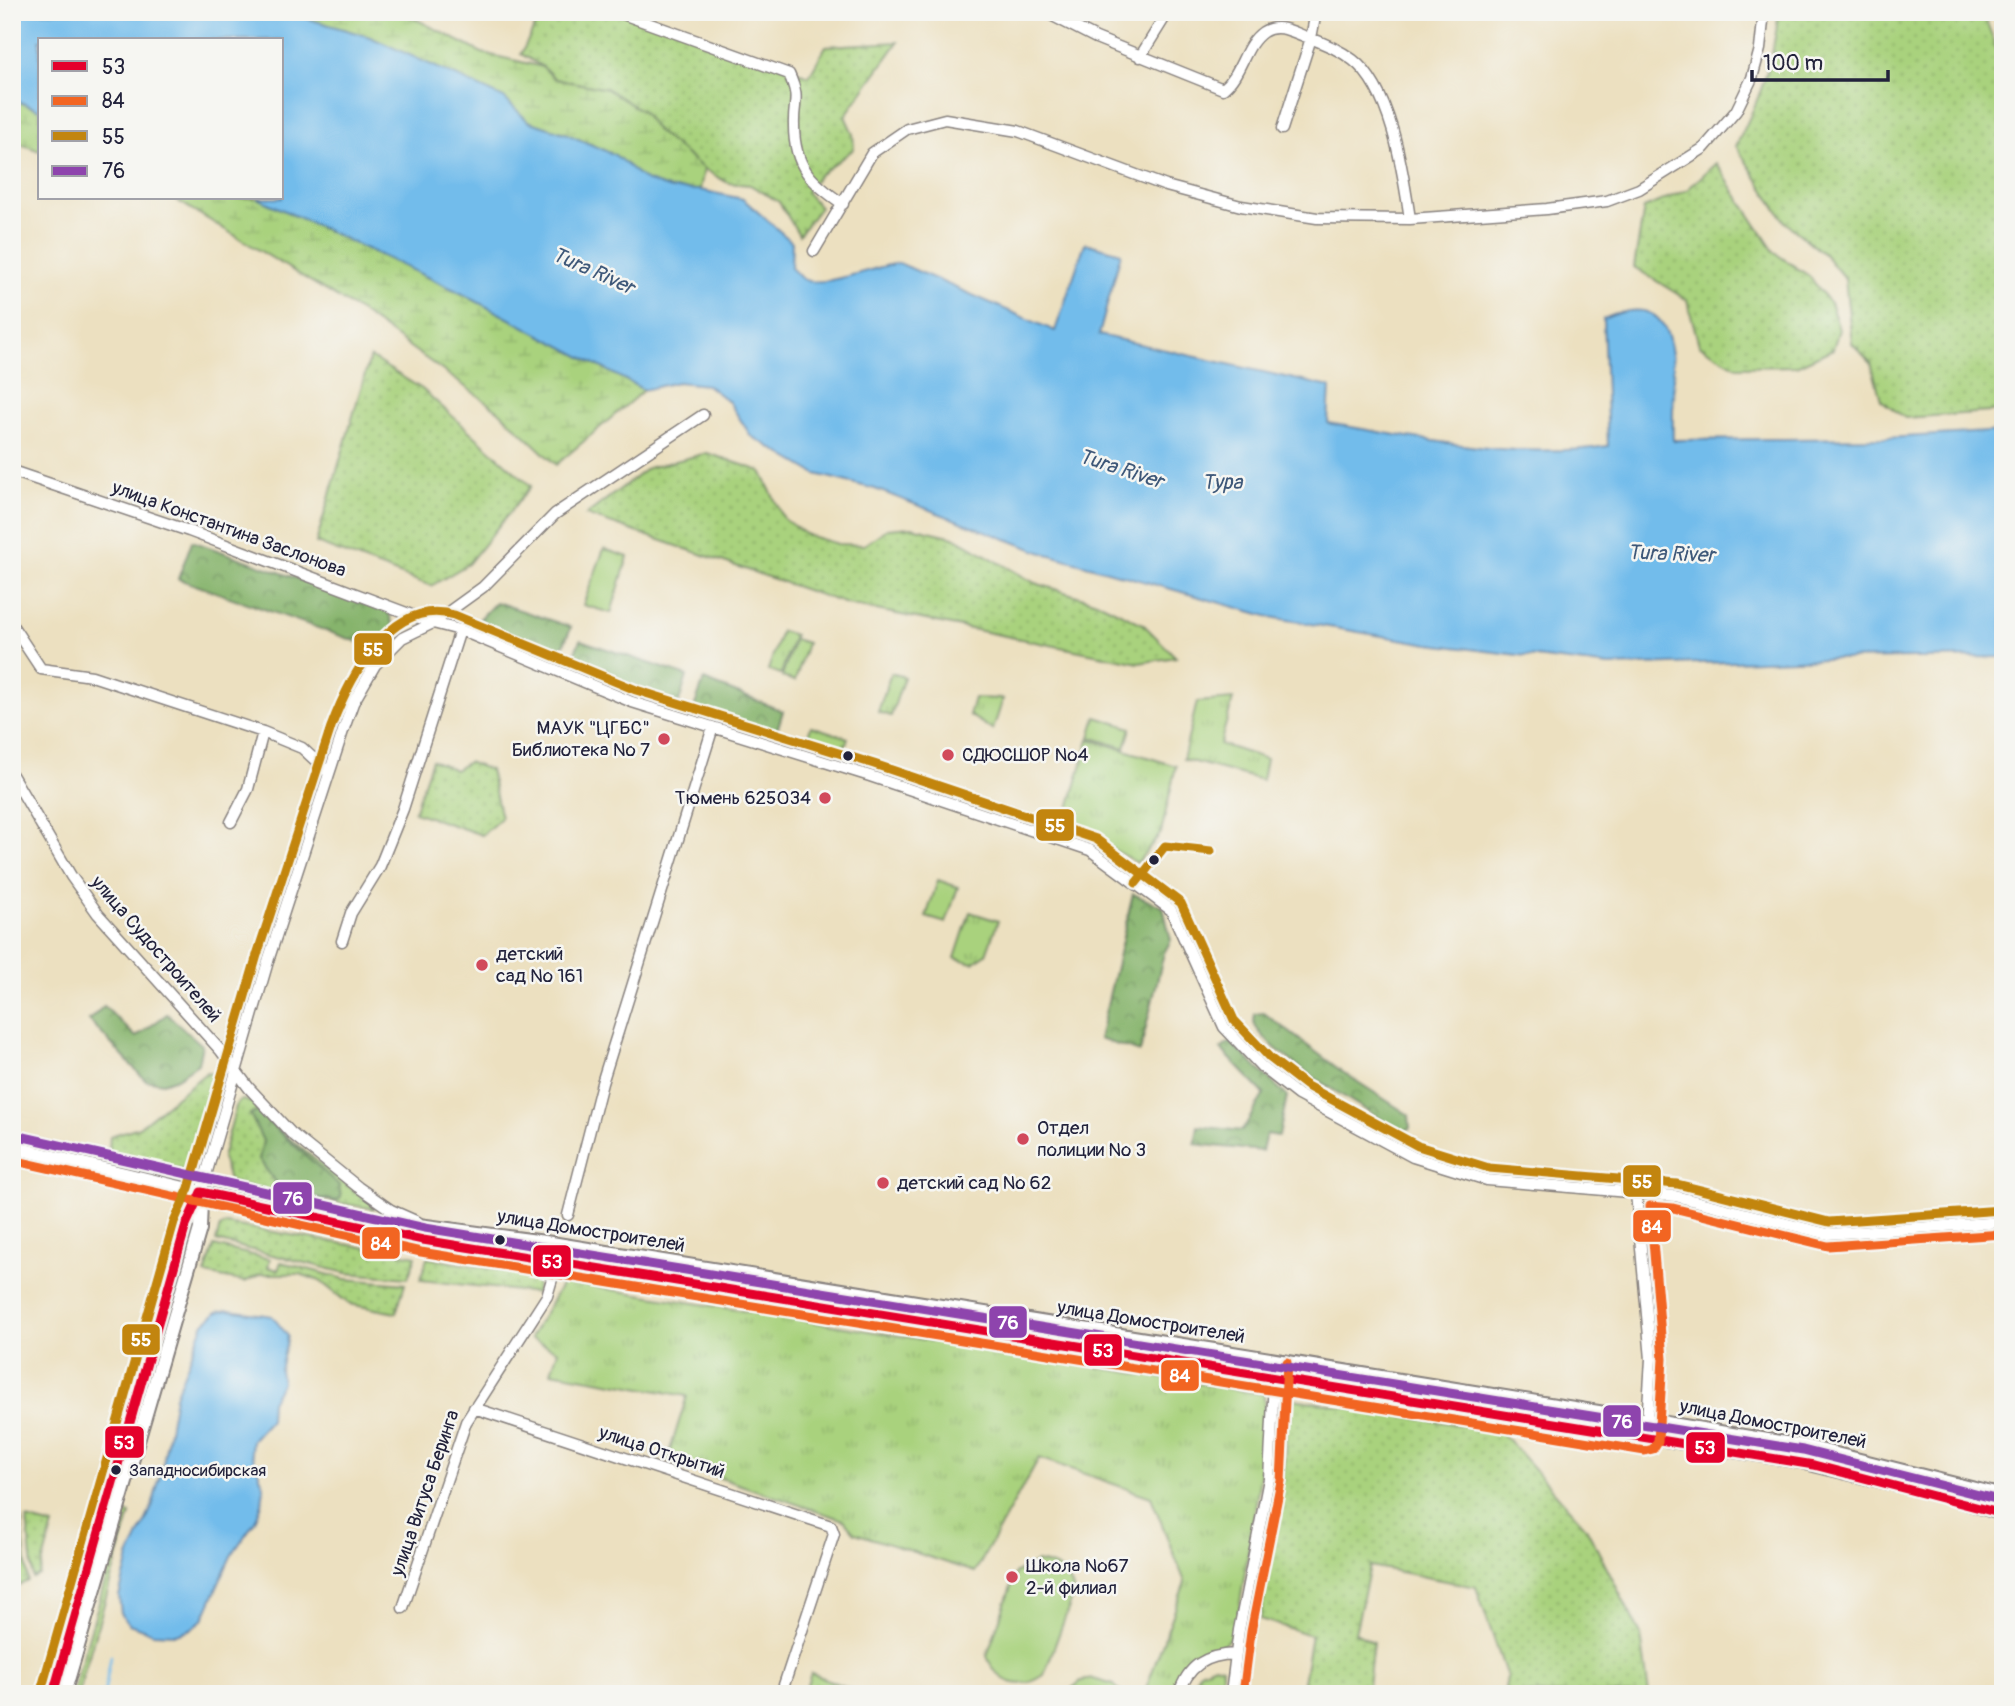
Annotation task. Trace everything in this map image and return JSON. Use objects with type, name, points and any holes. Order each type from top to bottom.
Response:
[{"type":"main road","name":"улица Домостроителей","points":[[12,1147],[201,1192],[423,1240],[1814,1465],[2003,1514]]},
{"type":"main road","points":[[53,1694],[186,1225],[201,1192]]},
{"type":"main road","points":[[64,1694],[200,1229],[201,1192]]},
{"type":"main road","name":"улица Домостроителей","points":[[289,1209],[425,1224],[562,1245],[1804,1446],[2003,1496]]},
{"type":"street","points":[[617,12],[789,74],[798,95],[793,124],[805,173],[814,184],[844,204]]},
{"type":"street","points":[[1045,12],[1140,57],[1223,89],[1235,80],[1255,42],[1264,31],[1279,27],[1311,38],[1353,60],[1373,85],[1399,147],[1410,219]]},
{"type":"street","points":[[1140,57],[1168,12]]},
{"type":"street","points":[[1282,129],[1311,38],[1316,12]]},
{"type":"street","points":[[814,251],[872,153],[907,129],[945,119],[1018,131],[1166,186],[1241,206],[1317,218],[1410,219],[1547,209],[1607,201],[1639,189],[1704,148],[1736,111],[1752,78],[1760,49],[1764,12]]},
{"type":"street","points":[[201,1192],[236,1070],[329,773],[353,702],[375,665],[402,638],[433,623],[483,587],[555,514],[703,415]]},
{"type":"street","name":"улица Константина Заслонова","points":[[12,471],[201,535],[433,623]]},
{"type":"street","points":[[433,623],[460,630],[632,702],[1080,846],[1116,867],[1171,910],[1224,1027],[1262,1067],[1298,1095],[1412,1157],[1487,1180],[1675,1196],[1828,1234],[2003,1222]]},
{"type":"street","points":[[12,625],[41,669],[92,676],[263,732],[302,748],[329,773]]},
{"type":"street","points":[[342,941],[351,913],[380,866],[403,809],[460,630]]},
{"type":"street","points":[[568,1215],[609,1057],[713,727]]},
{"type":"street","points":[[231,822],[248,789],[263,732]]},
{"type":"street","name":"улица Судостроителей","points":[[12,775],[71,876],[98,914],[291,1133],[391,1210],[425,1224]]},
{"type":"street","points":[[1636,1193],[1651,1359],[1646,1439]]},
{"type":"street","name":"улица Витуса Беринга","points":[[403,1608],[466,1422],[547,1296],[562,1245]]},
{"type":"street","points":[[1231,1694],[1235,1654],[1269,1479],[1275,1361]]},
{"type":"street","name":"улица Открытий","points":[[474,1408],[831,1526],[834,1534],[781,1694]]},
{"type":"street","points":[[1179,1694],[1184,1678],[1201,1661],[1235,1654]]},
{"type":"street","points":[[1233,1673],[1245,1694]]},
{"type":"green space","points":[[285,12],[402,12],[482,53],[543,67],[555,79],[607,89],[643,112],[657,131],[704,169],[700,190],[671,189],[645,180],[615,155],[528,121],[504,98],[370,37]]},
{"type":"green space","points":[[542,12],[639,12],[809,76],[826,46],[898,42],[845,116],[853,134],[854,149],[819,175],[806,192],[820,207],[799,235],[779,202],[750,185],[728,183],[704,169],[657,131],[643,112],[607,89],[555,79],[543,67],[521,54]]},
{"type":"green space","points":[[1779,12],[1983,12],[2003,66],[2003,411],[1905,418],[1881,400],[1871,363],[1852,343],[1845,279],[1824,254],[1785,222],[1736,146],[1764,81]]},
{"type":"green space","points":[[12,99],[38,109],[38,150],[12,141]]},
{"type":"green space","points":[[1716,163],[1775,253],[1809,276],[1830,303],[1839,329],[1833,349],[1796,366],[1737,367],[1699,345],[1687,300],[1634,267],[1644,208],[1687,190]]},
{"type":"green space","points":[[176,200],[261,200],[457,291],[644,390],[556,465],[499,411],[361,312]]},
{"type":"green space","points":[[370,357],[422,389],[531,486],[468,564],[431,586],[316,543]]},
{"type":"green space","points":[[707,453],[761,471],[784,519],[807,535],[838,544],[864,545],[887,529],[912,527],[954,537],[1035,583],[1100,603],[1143,624],[1176,657],[1139,663],[847,604],[586,515],[648,468]]},
{"type":"green space","points":[[192,541],[388,611],[395,631],[372,647],[178,579]]},
{"type":"green space","points":[[604,549],[628,557],[611,613],[583,605]]},
{"type":"green space","points":[[496,602],[571,627],[558,659],[474,625]]},
{"type":"green space","points":[[781,631],[794,635],[781,674],[768,670]]},
{"type":"green space","points":[[794,639],[807,643],[795,681],[782,677]]},
{"type":"green space","points":[[580,640],[687,676],[677,709],[569,667]]},
{"type":"green space","points":[[891,673],[904,677],[891,716],[878,712]]},
{"type":"green space","points":[[704,680],[783,711],[775,737],[692,713]]},
{"type":"green space","points":[[974,698],[1003,699],[993,730],[969,715]]},
{"type":"green space","points":[[1233,699],[1220,744],[1266,759],[1262,780],[1183,759],[1197,702]]},
{"type":"green space","points":[[1096,717],[1131,728],[1125,748],[1090,737]]},
{"type":"green space","points":[[811,726],[848,738],[842,757],[805,745]]},
{"type":"green space","points":[[1089,739],[1176,766],[1161,833],[1137,863],[1065,822]]},
{"type":"green space","points":[[432,760],[455,770],[468,762],[490,770],[501,818],[482,835],[414,812]]},
{"type":"green space","points":[[938,880],[958,887],[946,923],[926,917]]},
{"type":"green space","points":[[1133,894],[1163,907],[1171,940],[1164,953],[1140,1052],[1099,1039]]},
{"type":"green space","points":[[970,912],[998,921],[986,954],[973,963],[955,958]]},
{"type":"green space","points":[[104,1006],[136,1037],[167,1014],[202,1045],[198,1064],[177,1078],[163,1083],[145,1080],[89,1020]]},
{"type":"green space","points":[[1264,1013],[1344,1073],[1409,1115],[1410,1128],[1402,1132],[1304,1071],[1269,1042],[1256,1027],[1255,1014]]},
{"type":"green space","points":[[1230,1042],[1287,1096],[1279,1136],[1266,1134],[1262,1151],[1195,1144],[1198,1126],[1242,1131],[1264,1094],[1221,1049]]},
{"type":"green space","points":[[207,1072],[219,1075],[220,1091],[206,1147],[197,1164],[181,1170],[113,1156],[109,1150],[110,1136],[139,1127]]},
{"type":"green space","points":[[241,1100],[255,1104],[282,1132],[371,1203],[374,1209],[242,1186],[229,1180],[222,1158],[237,1103]]},
{"type":"green space","points":[[257,1112],[339,1185],[341,1198],[336,1201],[281,1191],[259,1159],[263,1141],[250,1114]]},
{"type":"green space","points":[[226,1224],[416,1256],[408,1278],[346,1273],[216,1241],[220,1227]]},
{"type":"green space","points":[[214,1246],[270,1259],[268,1267],[278,1270],[281,1262],[345,1279],[405,1284],[396,1313],[349,1304],[320,1281],[300,1274],[261,1274],[245,1282],[205,1274]]},
{"type":"green space","points":[[586,1255],[1259,1365],[1261,1369],[586,1260]]},
{"type":"green space","points":[[427,1258],[537,1276],[537,1293],[420,1280]]},
{"type":"green space","points":[[563,1282],[1264,1394],[1265,1446],[1236,1629],[1219,1647],[1189,1663],[1174,1694],[1144,1694],[1185,1582],[1151,1497],[1039,1458],[975,1572],[855,1533],[844,1520],[667,1460],[687,1396],[551,1372],[558,1351],[530,1338]]},
{"type":"green space","points":[[1310,1372],[1456,1396],[1466,1402],[1307,1376]]},
{"type":"green space","points":[[1467,1397],[1621,1422],[1622,1427],[1477,1404]]},
{"type":"green space","points":[[1287,1398],[1500,1431],[1586,1527],[1641,1635],[1649,1694],[1504,1694],[1507,1677],[1476,1587],[1370,1566],[1355,1633],[1373,1642],[1367,1694],[1301,1694],[1311,1635],[1260,1619],[1285,1455]]},
{"type":"green space","points":[[1670,1429],[1780,1449],[1777,1453],[1669,1435]]},
{"type":"green space","points":[[1821,1455],[2003,1503],[2003,1507],[1820,1460]]},
{"type":"green space","points":[[125,1513],[130,1514],[78,1694],[72,1694]]},
{"type":"green space","points":[[21,1518],[28,1581],[12,1589],[12,1545]]},
{"type":"green space","points":[[27,1519],[53,1526],[39,1575],[33,1578]]},
{"type":"green space","points":[[1036,1562],[1061,1570],[1069,1579],[1074,1593],[1044,1675],[1018,1684],[997,1673],[987,1656],[1016,1572]]},
{"type":"green space","points":[[1214,1665],[1222,1667],[1222,1694],[1186,1694],[1200,1671]]},
{"type":"green space","points":[[811,1673],[863,1694],[804,1694]]},
{"type":"green space","points":[[1093,1679],[1114,1685],[1122,1694],[1065,1694],[1081,1681]]},
{"type":"water","name":"Тура","points":[[12,12],[285,12],[370,37],[504,98],[528,121],[615,155],[645,180],[671,189],[700,190],[743,199],[792,242],[791,268],[802,278],[811,281],[835,279],[899,263],[1055,331],[1085,243],[1121,253],[1099,335],[1330,387],[1328,423],[1467,446],[1537,451],[1608,446],[1603,319],[1632,311],[1651,314],[1664,327],[1671,346],[1673,440],[1887,438],[2003,431],[2003,657],[1609,666],[1429,644],[1270,617],[1040,552],[875,489],[816,474],[751,436],[729,402],[707,385],[677,382],[644,390],[457,291],[261,200],[284,200],[284,38],[38,38],[38,109],[12,99]]},
{"type":"water","points":[[229,1310],[272,1316],[288,1336],[280,1370],[282,1383],[271,1401],[270,1420],[252,1440],[251,1451],[264,1487],[262,1504],[255,1521],[231,1556],[203,1619],[191,1629],[176,1634],[153,1633],[129,1624],[121,1614],[119,1596],[129,1557],[152,1507],[175,1396],[204,1323],[217,1312]]},
{"type":"waterway","points":[[1995,12],[2003,31]]},
{"type":"waterway","points":[[104,1694],[111,1656]]},
{"type":"transit line","name":"55","points":[[41,1691],[174,1222],[189,1188],[257,955],[331,727],[349,687],[375,646],[392,629],[410,618],[431,612],[454,615],[636,690],[874,764],[1096,839],[1181,903],[1234,1020],[1270,1058],[1305,1085],[1418,1146],[1489,1168],[1677,1184],[1829,1222],[2002,1210]]},
{"type":"transit line","name":"55","points":[[1136,883],[1165,846],[1211,851]]},
{"type":"transit line","name":"76","points":[[15,1135],[425,1228],[1803,1450],[2003,1501]]},
{"type":"transit line","name":"84","points":[[12,1160],[421,1252],[1645,1451],[1653,1449],[1658,1441],[1663,1359],[1650,1206],[1673,1208],[1828,1246],[2003,1234]]},
{"type":"transit line","name":"53","points":[[201,1192],[423,1240],[1814,1465],[2003,1514]]},
{"type":"transit line","name":"53","points":[[53,1694],[186,1225],[201,1192]]},
{"type":"transit line","name":"84","points":[[1243,1694],[1251,1632],[1281,1481],[1287,1362]]},
{"type":"place","name":"МАУК \"ЦГБС\" Библиотека № 7","points":[[664,739]]},
{"type":"place","name":"СДЮСШОР №4","points":[[948,755]]},
{"type":"place","name":"Тюмень 625034","points":[[825,798]]},
{"type":"place","name":"детский сад № 161","points":[[482,965]]},
{"type":"place","name":"Отдел полиции № 3","points":[[1023,1139]]},
{"type":"place","name":"детский сад № 62","points":[[883,1183]]},
{"type":"place","name":"Западносибирская","points":[[116,1470]]},
{"type":"place","name":"Школа №67 2-й филиал","points":[[1012,1577]]},
{"type":"water label","name":"Tura River","points":[[593,271]]},
{"type":"water label","name":"Tura River","points":[[1121,469]]},
{"type":"water label","name":"Tura River","points":[[1671,554]]}]
